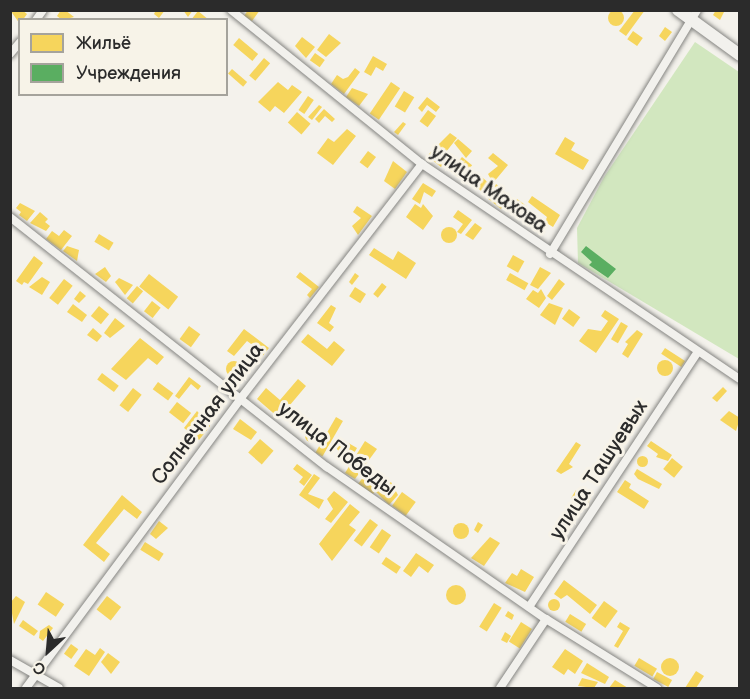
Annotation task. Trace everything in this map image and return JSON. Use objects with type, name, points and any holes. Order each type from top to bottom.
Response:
[{"type":"main road","points":[[678,10],[694,15],[740,55]]},
{"type":"street","name":"улица Махова","points":[[231,10],[422,164],[550,254],[740,380]]},
{"type":"street","points":[[550,254],[694,15]]},
{"type":"street","name":"Солнечная улица","points":[[26,688],[241,398],[422,164]]},
{"type":"street","name":"улица Победы","points":[[10,217],[327,467],[546,619],[657,688]]},
{"type":"street","name":"улица Ташуевых","points":[[529,607],[698,352]]},
{"type":"street","points":[[500,688],[546,619]]},
{"type":"street","points":[[10,660],[59,688]]},
{"type":"green space","points":[[695,42],[739,72],[739,359],[578,263],[577,228],[604,177]]},
{"type":"building: Жильё","points":[[10,10],[22,10],[27,14],[24,18],[18,18],[18,21]]},
{"type":"building: Жильё","points":[[61,10],[65,10],[74,17],[60,18],[57,16]]},
{"type":"building: Жильё","points":[[156,10],[165,10],[159,18],[154,14]]},
{"type":"building: Жильё","points":[[183,10],[193,10],[188,17]]},
{"type":"building: Жильё","points":[[248,10],[260,10],[252,21],[244,16]]},
{"type":"building: Жильё","points":[[613,10],[619,10],[624,18],[622,24],[613,26],[608,21],[608,15]]},
{"type":"building: Жильё","points":[[635,10],[645,10],[626,36],[619,31]]},
{"type":"building: Жильё","points":[[716,10],[725,10],[720,20],[713,15]]},
{"type":"building: Жильё","points":[[198,11],[207,18],[193,18]]},
{"type":"building: Жильё","points":[[665,27],[672,32],[665,41],[659,36]]},
{"type":"building: Жильё","points":[[633,31],[643,38],[637,46],[627,39]]},
{"type":"building: Жильё","points":[[329,34],[341,43],[326,57],[317,50]]},
{"type":"building: Жильё","points":[[302,37],[315,47],[306,58],[295,46]]},
{"type":"building: Жильё","points":[[239,38],[258,54],[252,61],[233,45]]},
{"type":"building: Жильё","points":[[315,53],[325,60],[320,67],[310,60]]},
{"type":"building: Жильё","points":[[373,56],[387,64],[383,71],[376,67],[371,76],[364,72]]},
{"type":"building: Жильё","points":[[264,58],[270,63],[255,81],[249,76]]},
{"type":"building: Жильё","points":[[355,68],[360,72],[344,94],[331,84],[337,75],[343,79],[348,77]]},
{"type":"building: Жильё","points":[[232,69],[247,82],[243,87],[228,74]]},
{"type":"building: Жильё","points":[[278,82],[288,90],[292,85],[302,92],[284,113],[275,106],[270,112],[258,102]]},
{"type":"building: Жильё","points":[[391,82],[400,88],[379,120],[370,114]]},
{"type":"building: Жильё","points":[[352,88],[368,94],[359,106],[346,97]]},
{"type":"building: Жильё","points":[[404,91],[414,97],[405,113],[395,106]]},
{"type":"building: Жильё","points":[[308,96],[314,100],[304,114],[298,110]]},
{"type":"building: Жильё","points":[[427,97],[440,107],[436,112],[427,105],[422,112],[418,108]]},
{"type":"building: Жильё","points":[[319,105],[322,107],[312,120],[308,117]]},
{"type":"building: Жильё","points":[[324,109],[335,119],[332,122],[325,116],[319,123],[315,119]]},
{"type":"building: Жильё","points":[[428,110],[436,116],[428,127],[420,121]]},
{"type":"building: Жильё","points":[[297,112],[311,124],[301,134],[288,123]]},
{"type":"building: Жильё","points":[[403,122],[406,124],[398,135],[394,132]]},
{"type":"building: Жильё","points":[[347,129],[356,136],[333,165],[317,153],[328,138],[334,142]]},
{"type":"building: Жильё","points":[[450,133],[457,138],[446,152],[450,155],[441,167],[427,156]]},
{"type":"building: Жильё","points":[[565,137],[575,143],[571,150],[589,160],[583,170],[555,154]]},
{"type":"building: Жильё","points":[[458,139],[472,151],[466,158],[454,143]]},
{"type":"building: Жильё","points":[[368,151],[376,157],[368,168],[360,162]]},
{"type":"building: Жильё","points":[[493,153],[508,165],[493,183],[488,174],[498,166],[488,158]]},
{"type":"building: Жильё","points":[[462,157],[472,165],[461,179],[451,171]]},
{"type":"building: Жильё","points":[[393,161],[407,172],[395,189],[384,181]]},
{"type":"building: Жильё","points":[[476,172],[490,184],[482,192],[469,180]]},
{"type":"building: Жильё","points":[[423,183],[436,191],[432,197],[424,192],[420,204],[412,199]]},
{"type":"building: Жильё","points":[[496,184],[504,190],[502,199],[506,202],[501,209],[486,197]]},
{"type":"building: Жильё","points":[[532,196],[560,215],[553,227],[545,222],[547,217],[528,202]]},
{"type":"building: Жильё","points":[[517,199],[527,206],[519,217],[509,210]]},
{"type":"building: Жильё","points":[[20,203],[35,211],[27,221],[19,215],[21,212],[16,208]]},
{"type":"building: Жильё","points":[[415,204],[421,208],[423,204],[433,216],[423,230],[406,217]]},
{"type":"building: Жильё","points":[[357,206],[372,216],[358,235],[352,226],[361,218],[353,212]]},
{"type":"building: Жильё","points":[[458,210],[472,220],[461,234],[457,232],[463,224],[453,217]]},
{"type":"building: Жильё","points":[[40,212],[48,219],[45,222],[50,226],[46,231],[30,223]]},
{"type":"building: Жильё","points":[[541,221],[546,226],[541,231],[536,226]]},
{"type":"building: Жильё","points":[[475,223],[482,228],[473,240],[465,235]]},
{"type":"building: Жильё","points":[[446,227],[452,227],[457,235],[455,241],[446,243],[441,238],[441,232]]},
{"type":"building: Жильё","points":[[64,230],[72,236],[61,250],[46,239],[52,231],[59,236]]},
{"type":"building: Жильё","points":[[99,234],[114,243],[109,250],[94,242]]},
{"type":"building: Жильё","points":[[67,246],[79,250],[77,261],[63,251]]},
{"type":"building: Жильё","points":[[374,248],[393,260],[398,251],[416,263],[406,279],[369,255]]},
{"type":"building: Жильё","points":[[513,255],[524,261],[518,273],[507,266]]},
{"type":"building: Жильё","points":[[34,256],[43,263],[28,284],[24,282],[22,285],[16,281]]},
{"type":"building: Жильё","points":[[105,267],[111,276],[106,282],[95,274]]},
{"type":"building: Жильё","points":[[540,267],[551,273],[538,289],[530,285]]},
{"type":"building: Жильё","points":[[300,272],[319,287],[310,298],[307,295],[312,289],[296,277]]},
{"type":"building: Жильё","points":[[355,273],[359,276],[352,285],[349,282]]},
{"type":"building: Жильё","points":[[510,273],[528,283],[524,290],[506,280]]},
{"type":"building: Жильё","points":[[149,274],[178,297],[168,309],[139,287]]},
{"type":"building: Жильё","points":[[42,277],[50,282],[42,295],[29,287]]},
{"type":"building: Жильё","points":[[119,278],[133,285],[125,295],[115,282]]},
{"type":"building: Жильё","points":[[64,279],[73,286],[58,305],[49,298]]},
{"type":"building: Жильё","points":[[559,279],[565,284],[552,300],[547,296]]},
{"type":"building: Жильё","points":[[382,283],[387,287],[378,298],[373,294]]},
{"type":"building: Жильё","points":[[137,286],[143,291],[133,303],[127,298]]},
{"type":"building: Жильё","points":[[355,287],[366,294],[360,303],[349,296]]},
{"type":"building: Жильё","points":[[541,289],[546,298],[539,308],[526,299],[533,290],[538,293]]},
{"type":"building: Жильё","points":[[80,291],[86,296],[79,303],[74,299]]},
{"type":"building: Жильё","points":[[152,301],[161,308],[153,318],[144,311]]},
{"type":"building: Жильё","points":[[549,303],[563,308],[555,325],[540,315]]},
{"type":"building: Жильё","points":[[73,304],[87,315],[82,322],[67,312]]},
{"type":"building: Жильё","points":[[331,305],[336,308],[329,323],[334,327],[330,332],[317,323]]},
{"type":"building: Жильё","points":[[99,306],[109,314],[101,324],[91,316]]},
{"type":"building: Жильё","points":[[569,309],[580,317],[573,327],[562,319]]},
{"type":"building: Жильё","points":[[605,310],[619,319],[596,353],[579,341],[588,329],[601,331],[608,321],[601,316]]},
{"type":"building: Жильё","points":[[115,318],[125,326],[110,338],[104,333]]},
{"type":"building: Жильё","points":[[621,322],[628,326],[618,343],[611,339]]},
{"type":"building: Жильё","points":[[189,326],[200,334],[191,347],[180,339]]},
{"type":"building: Жильё","points":[[93,328],[102,336],[97,342],[87,335]]},
{"type":"building: Жильё","points":[[244,329],[269,348],[257,363],[250,359],[258,349],[247,341],[234,356],[227,351]]},
{"type":"building: Жильё","points":[[637,330],[643,334],[628,358],[622,354],[628,344],[625,342]]},
{"type":"building: Жильё","points":[[308,334],[327,349],[334,341],[345,350],[332,366],[301,342]]},
{"type":"building: Жильё","points":[[140,338],[164,357],[157,365],[148,358],[126,380],[111,369]]},
{"type":"building: Жильё","points":[[665,348],[685,361],[681,367],[661,354]]},
{"type":"building: Жильё","points":[[662,360],[668,360],[673,368],[671,374],[662,376],[657,371],[657,365]]},
{"type":"building: Жильё","points":[[234,361],[242,369],[234,377],[226,369]]},
{"type":"building: Жильё","points":[[102,373],[119,386],[114,392],[97,379]]},
{"type":"building: Жильё","points":[[189,377],[201,386],[198,390],[191,384],[179,399],[175,396]]},
{"type":"building: Жильё","points":[[298,379],[306,386],[279,418],[257,399],[266,388],[280,400]]},
{"type":"building: Жильё","points":[[158,382],[173,393],[168,400],[153,389]]},
{"type":"building: Жильё","points":[[723,387],[727,391],[717,402],[712,398]]},
{"type":"building: Жильё","points":[[133,388],[142,395],[128,412],[119,405]]},
{"type":"building: Жильё","points":[[177,402],[191,413],[183,423],[169,412]]},
{"type":"building: Жильё","points":[[197,411],[210,426],[199,440],[184,428]]},
{"type":"building: Жильё","points":[[729,411],[740,418],[736,431],[720,420]]},
{"type":"building: Жильё","points":[[336,417],[343,421],[322,457],[316,453]]},
{"type":"building: Жильё","points":[[240,419],[257,432],[251,440],[233,429]]},
{"type":"building: Жильё","points":[[313,430],[317,436],[313,442],[309,442],[305,434]]},
{"type":"building: Жильё","points":[[338,437],[357,448],[349,462],[335,447]]},
{"type":"building: Жильё","points":[[260,439],[274,451],[262,464],[248,453]]},
{"type":"building: Жильё","points":[[365,441],[377,449],[355,479],[345,473]]},
{"type":"building: Жильё","points":[[651,441],[672,455],[668,461],[656,457],[658,454],[647,446]]},
{"type":"building: Жильё","points":[[576,442],[581,445],[569,464],[573,467],[561,474],[556,471]]},
{"type":"building: Жильё","points":[[642,455],[648,461],[642,467],[636,461]]},
{"type":"building: Жильё","points":[[672,458],[683,467],[674,478],[663,469]]},
{"type":"building: Жильё","points":[[297,464],[312,475],[304,486],[299,482],[303,477],[293,469]]},
{"type":"building: Жильё","points":[[637,469],[662,484],[659,489],[638,479],[634,474]]},
{"type":"building: Жильё","points":[[314,474],[320,478],[308,494],[324,500],[319,509],[299,495]]},
{"type":"building: Жильё","points":[[364,476],[381,483],[373,494],[358,484]]},
{"type":"building: Жильё","points":[[625,480],[631,484],[629,488],[649,501],[644,509],[617,492]]},
{"type":"building: Жильё","points":[[391,482],[398,495],[389,505],[376,492]]},
{"type":"building: Жильё","points":[[576,490],[591,499],[585,507],[571,499]]},
{"type":"building: Жильё","points":[[334,491],[348,502],[331,523],[325,519],[333,509],[327,499]]},
{"type":"building: Жильё","points":[[402,492],[416,502],[406,516],[392,506]]},
{"type":"building: Жильё","points":[[122,495],[142,512],[137,519],[124,509],[96,543],[110,554],[104,562],[83,545]]},
{"type":"building: Жильё","points":[[350,504],[360,512],[349,525],[356,530],[332,561],[319,544]]},
{"type":"building: Жильё","points":[[370,519],[378,525],[362,547],[354,541]]},
{"type":"building: Жильё","points":[[159,521],[168,528],[156,539],[150,534]]},
{"type":"building: Жильё","points":[[478,522],[483,525],[478,533],[474,530]]},
{"type":"building: Жильё","points":[[461,523],[467,525],[469,531],[467,537],[461,539],[455,537],[453,531],[455,525]]},
{"type":"building: Жильё","points":[[382,529],[391,535],[379,553],[370,547]]},
{"type":"building: Жильё","points":[[490,537],[500,543],[484,566],[471,558]]},
{"type":"building: Жильё","points":[[145,542],[164,554],[159,561],[140,550]]},
{"type":"building: Жильё","points":[[416,553],[434,565],[428,573],[419,566],[411,577],[403,571]]},
{"type":"building: Жильё","points":[[386,557],[401,567],[396,574],[382,564]]},
{"type":"building: Жильё","points":[[521,569],[534,577],[525,592],[505,583],[512,573],[517,576]]},
{"type":"building: Жильё","points":[[564,580],[597,605],[590,614],[567,595],[561,599],[554,594]]},
{"type":"building: Жильё","points":[[456,585],[463,588],[466,595],[463,602],[456,605],[449,602],[446,595],[449,588]]},
{"type":"building: Жильё","points":[[46,592],[64,604],[56,617],[38,604]]},
{"type":"building: Жильё","points":[[16,596],[25,602],[14,624],[10,603]]},
{"type":"building: Жильё","points":[[107,596],[121,607],[111,620],[97,609]]},
{"type":"building: Жильё","points":[[556,599],[560,605],[556,611],[552,611],[548,603]]},
{"type":"building: Жильё","points":[[604,601],[618,611],[605,628],[592,618]]},
{"type":"building: Жильё","points":[[494,603],[502,608],[487,632],[479,627]]},
{"type":"building: Жильё","points":[[508,611],[514,615],[512,620],[505,616]]},
{"type":"building: Жильё","points":[[570,614],[586,624],[581,632],[565,622]]},
{"type":"building: Жильё","points":[[23,620],[38,631],[34,636],[19,626]]},
{"type":"building: Жильё","points":[[521,622],[532,629],[520,648],[509,642]]},
{"type":"building: Жильё","points":[[620,622],[630,628],[618,648],[614,646],[623,631],[617,627]]},
{"type":"building: Жильё","points":[[49,625],[53,628],[43,641],[39,638],[40,631]]},
{"type":"building: Жильё","points":[[505,632],[511,636],[507,643],[501,640]]},
{"type":"building: Жильё","points":[[71,644],[78,649],[71,659],[64,654]]},
{"type":"building: Жильё","points":[[100,648],[105,652],[89,676],[74,666],[86,649],[95,655]]},
{"type":"building: Жильё","points":[[565,649],[583,661],[575,674],[568,669],[564,675],[552,667]]},
{"type":"building: Жильё","points":[[108,653],[120,662],[111,674],[101,662]]},
{"type":"building: Жильё","points":[[639,658],[657,669],[652,677],[634,666]]},
{"type":"building: Жильё","points":[[670,658],[676,661],[679,667],[676,673],[670,676],[664,673],[661,667],[664,661]]},
{"type":"building: Жильё","points":[[587,663],[609,677],[605,684],[581,673]]},
{"type":"building: Жильё","points":[[696,671],[704,676],[696,688],[685,688]]},
{"type":"building: Жильё","points":[[657,672],[672,680],[668,687],[653,679]]},
{"type":"building: Жильё","points":[[582,678],[598,682],[594,688],[578,686]]},
{"type":"building: Жильё","points":[[615,680],[628,688],[609,688]]},
{"type":"building: Учреждения","points":[[586,246],[616,269],[608,278],[589,265],[592,262],[581,252]]}]
